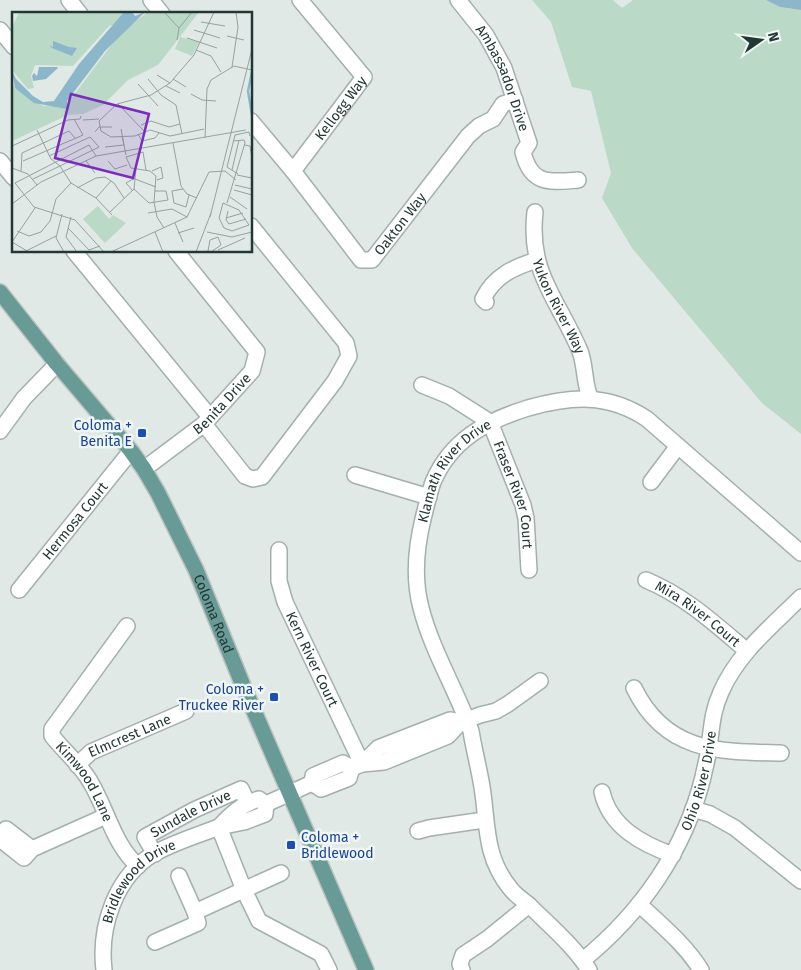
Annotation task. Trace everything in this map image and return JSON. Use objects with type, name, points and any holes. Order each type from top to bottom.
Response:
[{"type":"main road","name":"Coloma Road","points":[[0,292],[144,469],[172,520],[196,570],[244,688],[366,970]]},
{"type":"street","points":[[69,0],[78,12]]},
{"type":"street","points":[[151,0],[160,12]]},
{"type":"street","name":"Kellogg Way","points":[[293,171],[364,77],[300,0]]},
{"type":"street","name":"Ambassador Drive","points":[[458,0],[492,45],[504,68],[529,143],[523,152],[531,171],[548,181],[578,180]]},
{"type":"street","points":[[0,30],[12,45]]},
{"type":"street","name":"Oakton Way","points":[[252,122],[293,171],[361,260],[372,260],[468,136],[479,126],[492,119],[503,104],[515,100]]},
{"type":"street","points":[[0,161],[12,176]]},
{"type":"street","name":"Yukon River Way","points":[[534,212],[533,235],[537,260],[542,275],[579,350],[585,371],[587,392],[591,399]]},
{"type":"street","points":[[75,252],[207,421],[245,476],[254,479],[262,476],[335,381],[349,356],[346,343],[252,227]]},
{"type":"street","name":"Benita Drive","points":[[144,469],[207,421],[252,371],[256,352],[177,252]]},
{"type":"street","points":[[486,302],[483,299],[486,292],[500,276],[514,268],[537,260]]},
{"type":"street","points":[[0,431],[24,398],[57,364]]},
{"type":"street","points":[[422,385],[449,396],[490,422]]},
{"type":"street","name":"Klamath River Drive","points":[[586,965],[511,889],[498,870],[488,841],[479,769],[464,721],[426,624],[417,588],[417,552],[433,483],[449,456],[463,441],[490,422],[548,403],[562,400],[591,399],[622,405],[635,411],[801,553]]},
{"type":"street","name":"Fraser River Court","points":[[490,422],[523,505],[526,518],[529,570]]},
{"type":"street","points":[[651,482],[678,446]]},
{"type":"street","name":"Hermosa Court","points":[[19,590],[130,451]]},
{"type":"street","points":[[355,476],[429,498]]},
{"type":"street","name":"Kern River Court","points":[[279,550],[279,581],[285,602],[357,766]]},
{"type":"street","name":"Mira River Court","points":[[646,580],[676,594],[689,603],[747,651]]},
{"type":"street","name":"Ohio River Drive","points":[[586,965],[593,952],[651,890],[673,855],[693,809],[709,747],[711,722],[728,678],[747,651],[801,597]]},
{"type":"street","name":"Kimwood Lane","points":[[127,626],[52,729],[52,736],[91,782],[106,816],[130,858],[138,866]]},
{"type":"street","points":[[357,766],[378,748],[450,720],[464,721],[480,714],[496,711],[540,681]]},
{"type":"street","points":[[634,688],[646,709],[661,726],[682,739],[709,747],[781,753]]},
{"type":"street","name":"Elmcrest Lane","points":[[77,765],[91,752],[186,711]]},
{"type":"street","name":"Bridlewood Drive","points":[[104,970],[102,945],[104,927],[120,890],[138,866],[155,854],[204,833],[266,814],[266,804],[312,784],[313,776],[343,763],[357,766]]},
{"type":"street","name":"Sundale Drive","points":[[155,854],[145,837],[194,810],[241,788],[247,802]]},
{"type":"street","points":[[602,792],[610,813],[620,825],[644,843],[673,855]]},
{"type":"street","points":[[247,802],[259,799],[266,804]]},
{"type":"street","name":"Bridlewood Drive","points":[[220,827],[233,812],[247,802]]},
{"type":"street","points":[[693,809],[710,814],[735,828],[801,881]]},
{"type":"street","points":[[194,810],[204,833]]},
{"type":"street","points":[[0,838],[24,858],[32,849],[106,816]]},
{"type":"street","points":[[418,831],[484,820]]},
{"type":"street","points":[[220,827],[244,890],[259,921],[321,954],[329,970]]},
{"type":"street","points":[[195,912],[281,873]]},
{"type":"street","points":[[155,942],[198,923],[179,876]]},
{"type":"street","points":[[639,904],[675,937],[701,970]]},
{"type":"street","points":[[462,970],[460,964],[463,955],[487,939],[528,905]]},
{"type":"green space","points":[[532,0],[613,0],[622,8],[633,0],[766,0],[780,7],[801,10],[801,434],[762,403],[632,248],[602,198],[611,173],[591,91],[572,87],[551,22]]},
{"type":"water","points":[[766,0],[801,0],[801,10],[780,7]]},
{"type":"place","name":"Coloma + Benita E","points":[[142,433]]},
{"type":"place","name":"Coloma + Truckee River","points":[[274,697]]},
{"type":"place","name":"Coloma + Bridlewood","points":[[291,845]]}]
